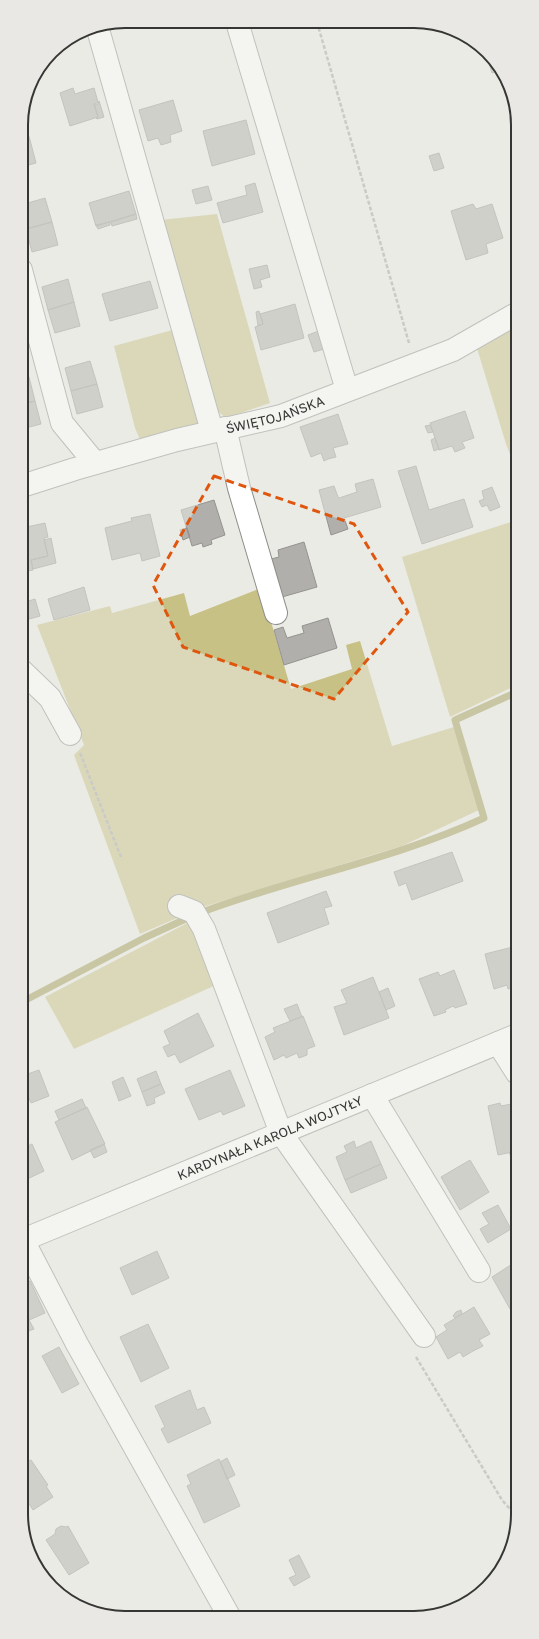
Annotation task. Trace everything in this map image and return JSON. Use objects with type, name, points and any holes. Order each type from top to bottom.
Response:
[{"type":"street","points":[[239,28],[347,390]]},
{"type":"street","points":[[99,31],[218,430],[239,488],[276,613]]},
{"type":"street","points":[[28,296],[62,423],[95,463]]},
{"type":"street","name":"ŚWIĘTOJAŃSKA","points":[[28,484],[95,463],[218,430],[281,416],[453,350],[511,317]]},
{"type":"street","points":[[28,677],[50,698],[70,734]]},
{"type":"street","points":[[179,906],[194,912],[204,929],[281,1133],[424,1336]]},
{"type":"street","points":[[508,1039],[511,1050]]},
{"type":"street","name":"KARDYNAŁA KAROLA WOJTYŁY","points":[[28,1238],[508,1039]]},
{"type":"street","points":[[372,1095],[479,1271]]},
{"type":"street","points":[[28,1250],[77,1344],[226,1611]]},
{"type":"path","points":[[319,28],[415,365]]},
{"type":"path","points":[[70,734],[80,752],[121,857]]},
{"type":"highlighted area","points":[[214,476],[354,524],[408,612],[334,699],[183,647],[153,585]]},
{"type":"shaded area","points":[[217,214],[270,403],[226,418],[211,406],[160,220]]},
{"type":"shaded area","points":[[511,324],[511,457],[506,444],[476,345]]},
{"type":"shaded area","points":[[176,329],[205,425],[141,442],[135,428],[114,346]]},
{"type":"shaded area","points":[[511,522],[511,688],[450,717],[402,557]]},
{"type":"shaded area","points":[[261,588],[291,689],[352,669],[346,645],[360,641],[392,746],[454,727],[479,810],[402,846],[203,907],[140,934],[74,755],[84,745],[37,625],[110,606],[112,613],[184,593],[190,616]]},
{"type":"shaded area","points":[[191,921],[216,985],[74,1049],[45,997]]},
{"type":"building","points":[[489,64],[495,72],[492,73]]},
{"type":"building","points":[[73,88],[75,94],[94,88],[98,102],[94,104],[98,117],[70,126],[60,93]]},
{"type":"building","points":[[173,100],[182,131],[170,135],[171,142],[161,145],[158,138],[148,141],[139,110]]},
{"type":"building","points":[[99,101],[104,117],[97,119],[96,118],[98,117],[94,104],[98,104]]},
{"type":"building","points":[[246,120],[255,154],[212,166],[203,131]]},
{"type":"building","points":[[30,140],[36,163],[28,165],[28,141]]},
{"type":"building","points":[[439,153],[444,168],[434,171],[429,156]]},
{"type":"building","points":[[255,183],[263,212],[223,223],[217,203],[247,195],[245,186]]},
{"type":"building","points":[[208,186],[212,200],[196,204],[192,190]]},
{"type":"building","points":[[129,191],[136,214],[96,226],[89,203]]},
{"type":"building","points":[[45,198],[52,222],[28,228],[28,203]]},
{"type":"building","points":[[473,204],[476,209],[492,204],[503,238],[486,244],[488,253],[466,260],[451,211]]},
{"type":"building","points":[[136,214],[137,219],[112,226],[111,222]]},
{"type":"building","points":[[52,222],[58,245],[32,252],[28,237],[28,228]]},
{"type":"building","points":[[110,222],[110,225],[98,229],[96,225]]},
{"type":"building","points":[[267,265],[270,277],[260,280],[262,287],[254,289],[249,269]]},
{"type":"building","points":[[68,279],[74,302],[48,310],[42,287]]},
{"type":"building","points":[[150,281],[158,308],[110,321],[102,294]]},
{"type":"building","points":[[74,302],[80,326],[55,333],[48,310]]},
{"type":"building","points":[[295,304],[304,338],[261,350],[255,327],[263,324],[260,314]]},
{"type":"building","points":[[259,311],[263,324],[258,326],[256,312]]},
{"type":"building","points":[[319,331],[324,349],[314,352],[308,335]]},
{"type":"building","points":[[90,361],[97,384],[71,391],[65,368]]},
{"type":"building","points":[[28,377],[35,401],[28,403]]},
{"type":"building","points":[[97,384],[103,407],[77,414],[71,391]]},
{"type":"building","points":[[35,401],[41,424],[28,427],[28,403]]},
{"type":"building","points":[[465,411],[474,438],[462,442],[465,448],[455,452],[452,446],[439,450],[430,423]]},
{"type":"building","points":[[338,414],[348,444],[333,448],[336,457],[324,461],[321,453],[311,457],[300,427]]},
{"type":"building","points":[[430,425],[433,432],[428,433],[425,426]]},
{"type":"building","points":[[435,438],[439,449],[434,451],[431,440]]},
{"type":"building","points":[[416,466],[429,510],[464,499],[473,527],[422,544],[398,471]]},
{"type":"building","points":[[373,479],[381,507],[344,518],[348,529],[331,535],[319,490],[334,486],[339,498],[357,492],[355,484]]},
{"type":"building","points":[[492,487],[500,507],[490,511],[487,505],[482,507],[479,501],[484,499],[482,491]]},
{"type":"building","points":[[214,500],[225,535],[211,540],[212,544],[203,547],[202,543],[192,546],[181,510]]},
{"type":"building","points":[[150,514],[160,556],[142,561],[140,553],[112,560],[105,528],[132,521],[131,518]]},
{"type":"building","points":[[45,523],[48,537],[44,538],[48,556],[31,560],[33,570],[28,571],[28,527]]},
{"type":"building","points":[[187,528],[190,537],[183,540],[180,530]]},
{"type":"building","points":[[51,538],[56,563],[33,569],[31,560],[48,556],[44,540]]},
{"type":"building","points":[[304,542],[317,587],[282,597],[271,559],[279,557],[278,550]]},
{"type":"building","points":[[84,587],[90,610],[54,620],[48,599]]},
{"type":"building","points":[[35,599],[40,616],[28,619],[28,601]]},
{"type":"building","points":[[328,618],[337,648],[284,665],[274,630],[283,627],[287,638],[304,633],[302,626]]},
{"type":"building","points":[[452,852],[463,881],[412,900],[406,883],[399,886],[394,872]]},
{"type":"building","points":[[326,891],[332,906],[324,908],[329,924],[278,943],[267,913]]},
{"type":"building","points":[[511,948],[511,988],[508,989],[507,985],[494,989],[485,954]]},
{"type":"building","points":[[454,970],[467,1004],[455,1008],[453,1006],[445,1010],[446,1012],[434,1016],[419,979],[438,972],[440,976]]},
{"type":"building","points":[[373,977],[389,1018],[344,1035],[334,1007],[347,1003],[341,990]]},
{"type":"building","points":[[388,988],[395,1006],[386,1010],[379,992]]},
{"type":"building","points":[[297,1004],[302,1017],[290,1021],[284,1009]]},
{"type":"building","points":[[198,1013],[214,1046],[180,1063],[175,1054],[168,1057],[163,1047],[170,1044],[164,1031]]},
{"type":"building","points":[[303,1016],[315,1046],[307,1049],[307,1055],[299,1058],[297,1053],[286,1058],[284,1055],[274,1060],[265,1037],[275,1032],[273,1028]]},
{"type":"building","points":[[39,1070],[49,1096],[31,1103],[28,1096],[28,1074]]},
{"type":"building","points":[[230,1070],[245,1106],[223,1115],[221,1111],[199,1120],[185,1089]]},
{"type":"building","points":[[156,1071],[161,1084],[142,1092],[137,1079]]},
{"type":"building","points":[[123,1077],[131,1096],[119,1101],[112,1082]]},
{"type":"building","points":[[161,1084],[165,1093],[154,1098],[155,1103],[147,1106],[142,1092]]},
{"type":"building","points":[[82,1099],[86,1108],[59,1120],[55,1111]]},
{"type":"building","points":[[500,1103],[501,1106],[511,1104],[511,1152],[498,1155],[488,1106]]},
{"type":"building","points":[[87,1107],[105,1144],[72,1160],[55,1122]]},
{"type":"building","points":[[354,1141],[356,1148],[371,1141],[381,1164],[345,1180],[336,1157],[347,1152],[344,1146]]},
{"type":"building","points":[[32,1144],[44,1171],[28,1179],[28,1146]]},
{"type":"building","points":[[104,1144],[107,1152],[94,1158],[90,1150]]},
{"type":"building","points":[[470,1160],[489,1192],[460,1210],[441,1177]]},
{"type":"building","points":[[381,1164],[387,1178],[351,1193],[345,1180]]},
{"type":"building","points":[[498,1205],[511,1229],[488,1243],[480,1229],[489,1224],[482,1213]]},
{"type":"building","points":[[157,1251],[169,1278],[132,1295],[120,1268]]},
{"type":"building","points":[[511,1265],[510,1309],[492,1277]]},
{"type":"building","points":[[30,1281],[45,1313],[29,1320],[34,1329],[28,1331],[28,1282]]},
{"type":"building","points":[[474,1307],[490,1334],[479,1340],[483,1346],[463,1357],[460,1352],[448,1359],[436,1337],[447,1330],[444,1325]]},
{"type":"building","points":[[461,1310],[462,1314],[455,1318],[453,1316],[456,1312]]},
{"type":"building","points":[[148,1324],[169,1368],[141,1382],[120,1337]]},
{"type":"building","points":[[59,1347],[79,1384],[62,1393],[42,1356]]},
{"type":"building","points":[[190,1390],[197,1410],[204,1407],[211,1423],[168,1443],[161,1429],[165,1427],[155,1406]]},
{"type":"building","points":[[227,1458],[235,1475],[227,1479],[220,1462]]},
{"type":"building","points":[[219,1459],[240,1506],[204,1523],[187,1486],[191,1484],[187,1475]]},
{"type":"building","points":[[31,1460],[48,1485],[46,1486],[53,1497],[33,1510],[28,1502],[28,1462]]},
{"type":"building","points":[[61,1526],[68,1526],[89,1563],[69,1575],[46,1540],[55,1534],[56,1529]]},
{"type":"building","points":[[299,1555],[310,1577],[294,1586],[289,1578],[296,1575],[289,1560]]},
{"type":"waterway","points":[[205,911],[416,845],[484,818],[455,720],[511,695]]},
{"type":"waterway","points":[[28,999],[144,938],[190,917]]}]
